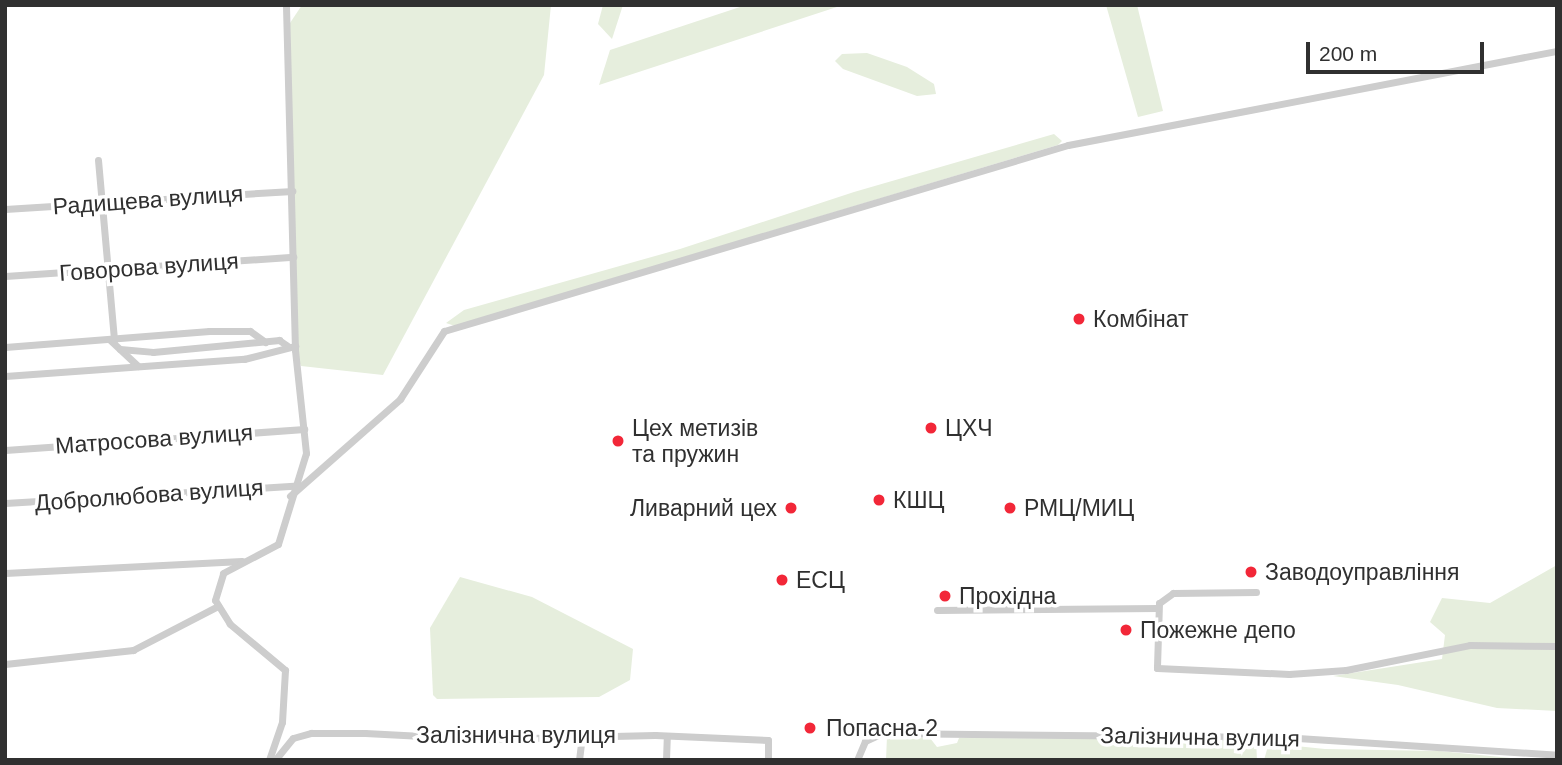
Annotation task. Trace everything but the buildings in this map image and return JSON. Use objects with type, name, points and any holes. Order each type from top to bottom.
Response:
[{"type":"street","points":[[269,760],[282,722],[285,670],[230,624],[215,600],[222,576],[242,561],[278,544],[293,485],[306,453],[292,347],[292,191],[286,5]]},
{"type":"street","points":[[290,496],[400,399],[444,331],[1068,145],[1557,51]]},
{"type":"street","points":[[98,160],[112,340],[138,366]]},
{"type":"street","name":"Радищева вулиця","points":[[5,209],[292,191]]},
{"type":"street","name":"Говорова вулиця","points":[[5,276],[293,257]]},
{"type":"street","points":[[5,347],[250,331],[265,342]]},
{"type":"street","points":[[120,349],[153,352],[279,341],[292,347]]},
{"type":"street","points":[[5,376],[244,359],[292,347]]},
{"type":"street","name":"Матросова вулиця","points":[[5,450],[304,429]]},
{"type":"street","name":"Добролюбова вулиця","points":[[5,503],[293,485]]},
{"type":"street","points":[[5,573],[242,561]]},
{"type":"street","points":[[211,562],[222,576]]},
{"type":"street","points":[[1256,592],[1173,593],[1158,608],[1157,668],[1289,674],[1346,670],[1470,645],[1557,646]]},
{"type":"street","points":[[5,664],[133,650],[218,606]]},
{"type":"street","points":[[937,610],[1158,608]]},
{"type":"street","name":"Залізнична вулиця","points":[[275,760],[293,738],[311,733],[480,739],[582,735],[768,740],[768,760]]},
{"type":"street","name":"Залізнична вулиця","points":[[857,760],[865,741],[882,733],[1282,737],[1557,755]]},
{"type":"street","points":[[579,760],[582,735]]},
{"type":"street","points":[[666,760],[667,736]]},
{"type":"green space","points":[[302,5],[551,5],[544,75],[383,375],[301,366],[295,350],[290,23]]},
{"type":"green space","points":[[603,5],[623,5],[612,39],[598,24]]},
{"type":"green space","points":[[746,5],[843,5],[599,85],[610,50]]},
{"type":"green space","points":[[1106,5],[1137,5],[1163,111],[1138,117]]},
{"type":"green space","points":[[867,53],[907,67],[934,84],[936,94],[917,96],[843,69],[835,61],[842,54]]},
{"type":"green space","points":[[1054,134],[1062,141],[1058,145],[455,326],[446,323],[464,310],[680,249],[854,192]]},
{"type":"green space","points":[[1557,565],[1557,711],[1497,708],[1398,685],[1333,676],[1442,659],[1445,635],[1430,622],[1442,598],[1490,603]]},
{"type":"green space","points":[[460,577],[532,597],[633,649],[630,680],[599,697],[437,699],[433,695],[430,628]]},
{"type":"green space","points":[[887,736],[930,738],[937,747],[957,743],[959,738],[1256,739],[1257,760],[886,760]]},
{"type":"green space","points":[[1276,744],[1325,749],[1439,751],[1530,760],[1264,760],[1268,746]]},
{"type":"place","name":"Комбінат","points":[[1079,319]]},
{"type":"place","name":"ЦХЧ","points":[[931,428]]},
{"type":"place","name":"Цех метизів та пружин","points":[[618,441]]},
{"type":"place","name":"КШЦ","points":[[879,500]]},
{"type":"place","name":"Ливарний цех","points":[[791,508]]},
{"type":"place","name":"РМЦ/МИЦ","points":[[1010,508]]},
{"type":"place","name":"Заводоуправління","points":[[1251,572]]},
{"type":"place","name":"ЕСЦ","points":[[782,580]]},
{"type":"place","name":"Прохідна","points":[[945,596]]},
{"type":"place","name":"Пожежне депо","points":[[1126,630]]},
{"type":"place","name":"Попасна-2","points":[[810,728]]}]
